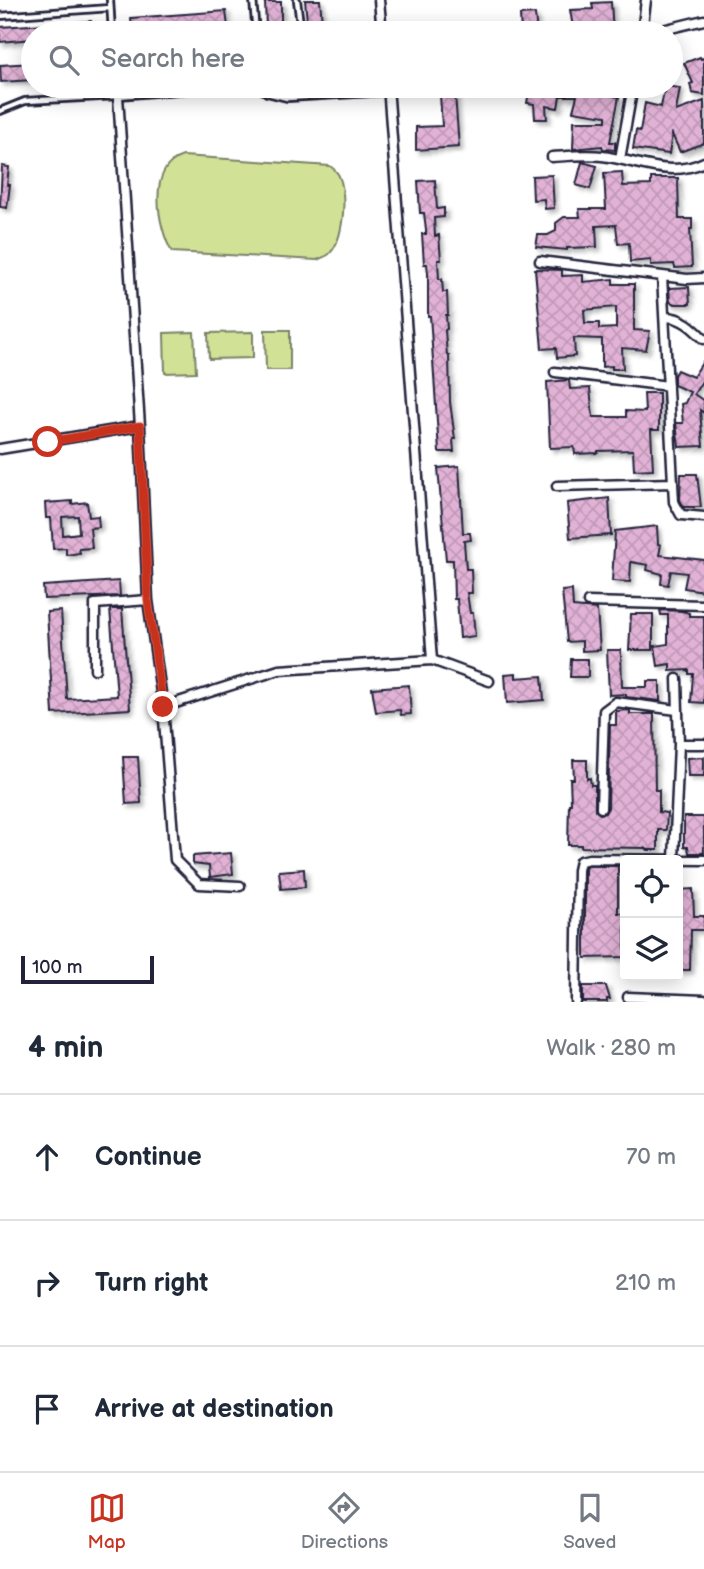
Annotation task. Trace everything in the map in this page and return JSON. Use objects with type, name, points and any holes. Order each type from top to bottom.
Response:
[{"type":"street","points":[[379,0],[381,21]]},
{"type":"street","points":[[643,21],[646,0]]},
{"type":"street","points":[[683,25],[704,20]]},
{"type":"street","points":[[118,98],[140,426],[148,600],[163,707],[175,860],[199,884],[240,886]]},
{"type":"street","points":[[389,98],[432,660]]},
{"type":"street","points":[[620,159],[631,98]]},
{"type":"street","points":[[552,157],[599,155],[636,165],[672,169],[694,167],[704,162]]},
{"type":"street","points":[[540,261],[662,276],[704,278]]},
{"type":"street","points":[[662,276],[674,502],[681,515],[704,517]]},
{"type":"street","points":[[666,317],[673,317],[690,326],[704,339]]},
{"type":"street","points":[[555,372],[668,386]]},
{"type":"street","points":[[0,449],[140,426]]},
{"type":"street","points":[[558,486],[673,483]]},
{"type":"street","points":[[95,669],[95,604],[148,600]]},
{"type":"street","points":[[588,602],[704,605]]},
{"type":"street","points":[[163,707],[279,670],[432,660],[489,681]]},
{"type":"street","points":[[674,855],[679,744],[677,679]]},
{"type":"street","points":[[601,808],[604,711],[617,702],[677,710]]},
{"type":"street","points":[[679,744],[704,744]]},
{"type":"street","points":[[576,1002],[580,861],[620,859]]},
{"type":"street","points":[[683,859],[704,860]]},
{"type":"street","points":[[628,997],[704,1000]]},
{"type":"lane","points":[[110,0],[111,21]]},
{"type":"lane","points":[[253,0],[255,21]]},
{"type":"lane","points":[[297,0],[300,21]]},
{"type":"lane","points":[[0,16],[110,8]]},
{"type":"lane","points":[[0,111],[25,101],[81,98]]},
{"type":"green space","points":[[183,156],[330,166],[338,174],[343,192],[341,228],[333,249],[328,255],[317,260],[172,252],[163,228],[158,199],[164,172],[171,162]]},
{"type":"green space","points":[[265,330],[290,330],[290,370],[266,370]]},
{"type":"green space","points":[[194,332],[196,372],[165,373],[164,333]]},
{"type":"green space","points":[[253,332],[253,358],[209,359],[208,333]]},
{"type":"building","points":[[305,0],[320,0],[322,21],[307,21]]},
{"type":"building","points":[[265,2],[281,2],[281,21],[266,21]]},
{"type":"building","points":[[611,2],[612,21],[572,21],[570,10],[593,9],[592,3]]},
{"type":"building","points":[[226,11],[227,21],[131,21],[131,18]]},
{"type":"building","points":[[535,14],[536,21],[520,21],[520,15]]},
{"type":"building","points":[[21,26],[21,40],[0,42],[0,27]]},
{"type":"building","points":[[704,58],[704,95],[692,93],[690,84],[693,83],[684,63]]},
{"type":"building","points":[[21,64],[21,81],[1,82],[0,65]]},
{"type":"building","points":[[440,98],[455,98],[459,147],[416,150],[416,127],[442,126]]},
{"type":"building","points":[[528,98],[560,98],[558,108],[546,106],[547,119],[535,119],[534,104],[527,103]]},
{"type":"building","points":[[576,98],[619,98],[610,142],[615,142],[615,150],[603,149],[602,146],[573,149],[574,121],[606,121],[606,116],[573,111]]},
{"type":"building","points":[[663,98],[678,98],[676,111],[704,101],[704,143],[680,152],[672,134],[669,154],[633,149],[636,130],[640,131],[645,103],[661,107]]},
{"type":"building","points":[[582,162],[597,166],[590,189],[576,185]]},
{"type":"building","points":[[2,166],[9,167],[7,208],[0,207]]},
{"type":"building","points":[[622,172],[623,186],[651,185],[651,178],[678,178],[679,219],[692,219],[692,267],[675,268],[674,264],[651,265],[651,260],[630,262],[629,243],[618,244],[616,225],[596,226],[597,247],[567,250],[536,247],[538,235],[548,235],[556,231],[556,223],[564,217],[580,217],[579,209],[606,209],[604,173]]},
{"type":"building","points":[[552,175],[554,208],[545,209],[544,199],[533,200],[532,176]]},
{"type":"building","points":[[435,180],[437,209],[444,208],[444,217],[434,218],[435,236],[439,235],[439,279],[442,279],[443,292],[447,292],[448,315],[445,330],[449,355],[454,452],[439,452],[428,316],[428,273],[427,264],[424,264],[422,234],[426,234],[426,230],[424,213],[420,213],[418,181]]},
{"type":"building","points":[[535,269],[562,270],[562,276],[583,275],[583,282],[613,279],[613,284],[634,284],[634,330],[650,331],[646,350],[622,348],[623,369],[602,367],[602,339],[574,338],[575,356],[557,358],[556,348],[542,349]],"holes":[[[616,307],[616,328],[599,329],[599,323],[585,323],[584,310]]]},
{"type":"building","points":[[689,287],[690,304],[670,302],[669,288]]},
{"type":"building","points":[[704,360],[704,378],[694,394],[704,401],[704,413],[700,410],[703,446],[679,447],[676,423],[683,423],[681,404],[685,403],[690,392],[674,385],[674,375],[677,370],[693,377]]},
{"type":"building","points":[[569,380],[570,389],[590,388],[593,417],[626,417],[626,411],[645,412],[644,393],[659,393],[659,430],[651,430],[653,469],[634,470],[633,450],[575,454],[574,447],[550,448],[547,382]]},
{"type":"building","points":[[459,466],[463,533],[470,533],[471,540],[464,541],[466,569],[471,569],[472,593],[467,593],[470,613],[473,613],[475,636],[460,638],[457,599],[454,599],[453,560],[446,560],[438,468]]},
{"type":"building","points":[[681,474],[697,474],[701,507],[684,507],[680,500]]},
{"type":"building","points":[[609,498],[611,535],[570,538],[567,503]]},
{"type":"building","points":[[87,502],[89,517],[98,516],[99,527],[90,528],[92,548],[79,549],[80,553],[66,555],[66,548],[53,549],[51,518],[46,518],[45,503]],"holes":[[[78,516],[79,533],[63,535],[62,517]]]},
{"type":"building","points":[[657,526],[658,544],[661,545],[659,555],[704,560],[704,591],[684,588],[687,573],[671,571],[668,585],[661,584],[662,574],[647,570],[648,565],[631,562],[630,582],[612,581],[615,531]]},
{"type":"building","points":[[119,581],[120,596],[44,599],[43,586]]},
{"type":"building","points":[[572,590],[573,607],[597,609],[600,650],[582,651],[582,641],[567,642],[562,591]]},
{"type":"building","points":[[110,609],[122,609],[130,709],[53,714],[47,612],[61,611],[67,699],[117,696]]},
{"type":"building","points":[[660,610],[704,616],[704,703],[691,702],[693,674],[689,674],[689,670],[670,671],[670,664],[658,666],[655,646],[668,644],[668,615],[661,615]]},
{"type":"building","points":[[631,614],[653,614],[653,650],[629,650]]},
{"type":"building","points":[[607,650],[621,650],[622,687],[647,687],[647,681],[660,681],[660,701],[626,697],[626,694],[609,695]]},
{"type":"building","points":[[571,659],[588,659],[588,677],[570,677]]},
{"type":"building","points":[[516,673],[516,678],[542,676],[544,700],[507,703],[505,674]]},
{"type":"building","points":[[409,685],[411,714],[401,715],[400,710],[376,712],[372,688]]},
{"type":"building","points":[[630,710],[630,714],[654,714],[655,790],[659,790],[659,812],[667,813],[666,830],[658,830],[658,850],[568,845],[570,779],[574,779],[573,760],[587,760],[587,779],[590,778],[591,785],[595,785],[595,810],[600,814],[605,813],[608,808],[610,725],[616,725],[616,711]]},
{"type":"building","points":[[123,757],[138,757],[141,803],[126,804]]},
{"type":"building","points":[[704,757],[704,776],[688,776],[687,758]]},
{"type":"building","points":[[684,817],[704,817],[704,853],[689,853],[688,847],[684,847]]},
{"type":"building","points":[[231,853],[233,874],[210,877],[209,866],[193,864],[193,856]]},
{"type":"building","points":[[585,866],[618,866],[620,957],[585,958]]},
{"type":"building","points":[[304,869],[305,887],[281,889],[279,871]]},
{"type":"building","points":[[693,889],[694,916],[704,916],[704,930],[691,930],[690,970],[683,970],[683,890]]},
{"type":"building","points":[[583,986],[606,986],[610,999],[607,999],[607,1002],[583,1002]]},
{"type":"route","points":[[48,442],[140,426],[148,600],[163,707]]}]
